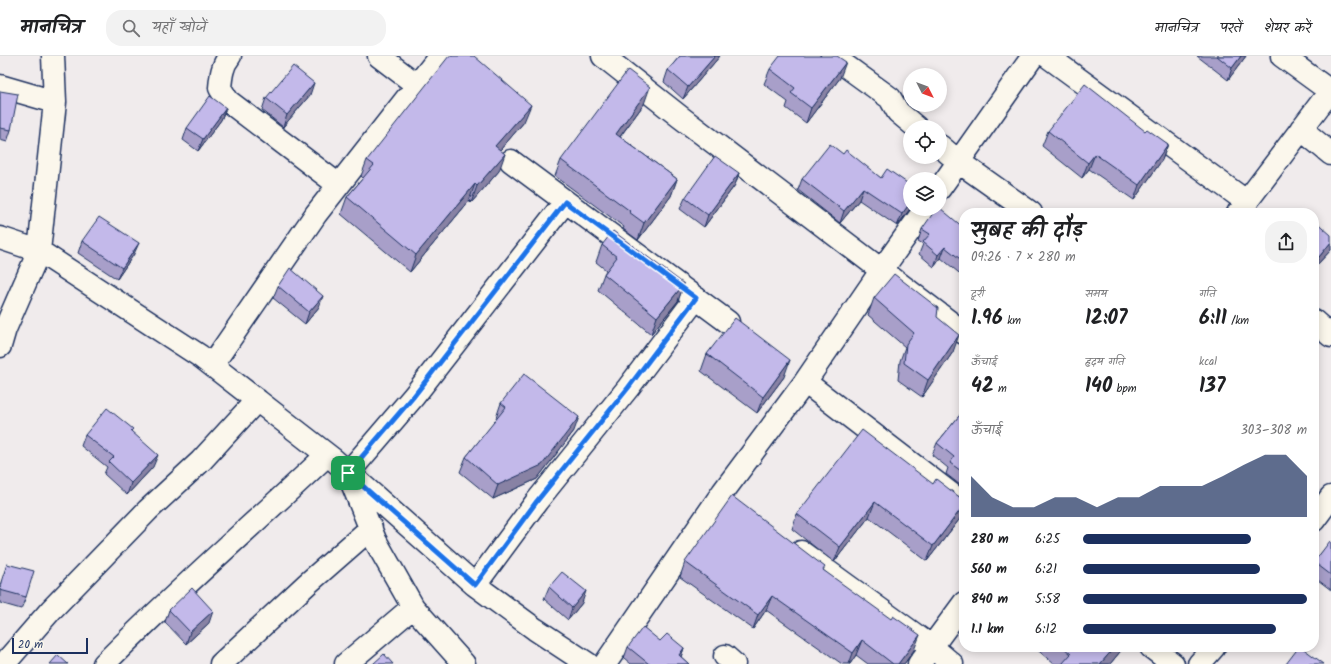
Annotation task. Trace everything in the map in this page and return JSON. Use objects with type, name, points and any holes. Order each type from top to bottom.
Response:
[{"type":"street","points":[[0,346],[5,329],[39,251],[55,102],[53,56]]},
{"type":"street","points":[[230,56],[226,60],[220,88],[228,101],[338,186]]},
{"type":"street","points":[[379,56],[417,85]]},
{"type":"street","points":[[212,365],[316,214],[440,56]]},
{"type":"street","points":[[603,56],[881,271],[959,329]]},
{"type":"street","points":[[832,56],[890,98],[898,112],[908,120]]},
{"type":"street","points":[[947,178],[1033,56]]},
{"type":"street","points":[[1047,56],[1242,207],[1330,90],[1282,56]]},
{"type":"street","points":[[0,86],[55,102]]},
{"type":"street","points":[[1301,129],[1331,154]]},
{"type":"street","points":[[947,152],[1024,208]]},
{"type":"street","points":[[511,161],[728,322]]},
{"type":"street","points":[[348,473],[414,396],[565,202]]},
{"type":"street","points":[[605,664],[723,492],[805,382],[920,216]]},
{"type":"street","points":[[0,238],[39,251],[200,356],[327,455],[475,585],[535,629],[588,664]]},
{"type":"street","points":[[475,585],[537,501],[628,388],[696,298]]},
{"type":"street","points":[[1319,325],[1331,336]]},
{"type":"street","points":[[805,382],[959,500]]},
{"type":"street","points":[[4,664],[51,610],[148,510],[201,461],[257,400]]},
{"type":"street","points":[[104,664],[168,601],[327,455]]},
{"type":"street","points":[[348,473],[375,540],[413,607],[464,664]]},
{"type":"street","points":[[723,492],[741,506]]},
{"type":"street","points":[[1319,513],[1331,497]]},
{"type":"street","points":[[221,664],[370,528]]},
{"type":"street","points":[[784,539],[926,656],[952,664]]},
{"type":"street","points":[[346,664],[413,607]]},
{"type":"street","points":[[926,656],[959,610]]},
{"type":"street","points":[[1157,652],[1173,664]]},
{"type":"street","points":[[1199,664],[1210,652]]},
{"type":"building","points":[[449,56],[474,56],[531,105],[495,146],[505,154],[477,186],[475,184],[416,255],[347,197],[374,165],[367,160]]},
{"type":"building","points":[[680,56],[715,56],[688,87],[668,70]]},
{"type":"building","points":[[780,56],[837,56],[846,62],[811,108],[791,93],[795,88],[770,69]]},
{"type":"building","points":[[1217,56],[1241,56],[1232,68]]},
{"type":"building","points":[[293,66],[314,83],[287,115],[266,98]]},
{"type":"building","points":[[628,70],[650,87],[616,134],[677,179],[644,223],[561,160]]},
{"type":"building","points":[[1085,84],[1145,131],[1147,129],[1168,144],[1139,185],[1095,154],[1088,163],[1048,131]]},
{"type":"building","points":[[0,91],[18,94],[11,130],[0,128]]},
{"type":"building","points":[[210,96],[226,108],[203,139],[187,128]]},
{"type":"building","points":[[830,144],[843,154],[846,150],[881,178],[887,169],[903,180],[903,213],[902,214],[863,188],[844,211],[802,179]]},
{"type":"building","points":[[715,156],[739,173],[708,215],[685,198]]},
{"type":"building","points":[[947,214],[959,224],[959,258],[945,247],[938,255],[923,242],[930,234],[922,229],[931,216],[947,216]]},
{"type":"building","points":[[99,217],[139,243],[122,268],[82,241]]},
{"type":"building","points":[[1319,224],[1331,235],[1331,242],[1319,257]]},
{"type":"building","points":[[613,231],[684,284],[657,317],[604,274],[617,257],[602,245]]},
{"type":"building","points":[[290,268],[323,296],[309,312],[278,286]]},
{"type":"building","points":[[894,274],[938,308],[937,317],[959,335],[928,380],[904,363],[906,344],[914,333],[874,298]]},
{"type":"building","points":[[735,318],[790,360],[763,397],[707,354]]},
{"type":"building","points":[[524,374],[579,417],[542,465],[498,485],[466,457],[506,407],[501,403]]},
{"type":"building","points":[[107,408],[133,429],[131,431],[158,455],[131,483],[109,462],[114,457],[85,435]]},
{"type":"building","points":[[959,416],[959,469],[950,463],[954,457],[937,443]]},
{"type":"building","points":[[862,430],[933,484],[936,479],[959,497],[959,512],[933,546],[875,502],[840,547],[797,514]]},
{"type":"building","points":[[732,496],[825,567],[823,570],[891,619],[893,616],[920,635],[898,664],[893,664],[862,640],[853,653],[772,596],[758,615],[685,562]]},
{"type":"building","points":[[1330,541],[1331,575],[1319,566],[1319,555]]},
{"type":"building","points":[[7,564],[34,571],[26,597],[0,590]]},
{"type":"building","points":[[562,572],[586,591],[572,608],[549,587]]},
{"type":"building","points":[[192,588],[213,611],[190,632],[169,610]]},
{"type":"building","points":[[643,627],[660,641],[667,634],[684,648],[679,655],[689,664],[649,664],[628,647]]},
{"type":"building","points":[[1069,652],[1111,652],[1100,664],[1062,664],[1071,654]]},
{"type":"building","points":[[1295,652],[1308,652],[1324,664],[1286,664]]},
{"type":"building","points":[[384,654],[393,664],[373,664]]},
{"type":"building","points":[[58,655],[68,664],[50,664]]},
{"type":"route","points":[[565,202],[696,298],[628,388],[537,501],[475,585],[348,473],[414,396],[565,202]]}]
